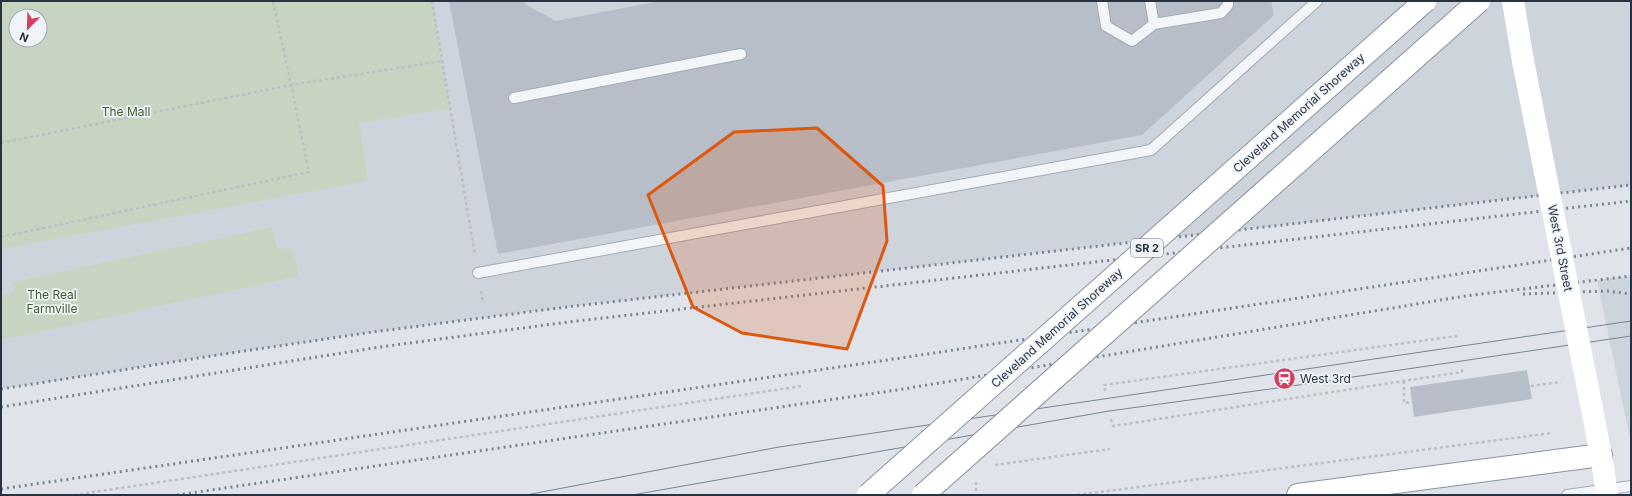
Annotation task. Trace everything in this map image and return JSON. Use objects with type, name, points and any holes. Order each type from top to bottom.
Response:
[{"type":"main road","name":"Cleveland Memorial Shoreway","points":[[868,495],[1425,1]]},
{"type":"main road","points":[[923,495],[1479,1]]},
{"type":"main road","name":"West 3rd Street","points":[[1513,1],[1523,61],[1602,461],[1607,495]]},
{"type":"main road","points":[[1298,495],[1602,461]]},
{"type":"lane","points":[[1102,1],[1106,26],[1132,41],[1154,24],[1221,13],[1228,5],[1228,1]]},
{"type":"lane","points":[[1150,1],[1154,24]]},
{"type":"lane","points":[[478,273],[1151,150],[1317,1]]},
{"type":"lane","points":[[514,98],[741,54]]},
{"type":"lane","points":[[1567,495],[1631,486]]},
{"type":"path","points":[[1,237],[309,172],[273,1]]},
{"type":"path","points":[[432,1],[483,302]]},
{"type":"path","points":[[1,143],[291,85],[442,60]]},
{"type":"path","points":[[1105,391],[1104,385],[1456,336],[1457,340]]},
{"type":"path","points":[[1110,419],[1113,426],[1462,372],[1462,368]]},
{"type":"path","points":[[1404,381],[1404,402],[1530,387],[1585,378]]},
{"type":"path","points":[[74,495],[802,386]]},
{"type":"path","points":[[1077,495],[1552,433]]},
{"type":"path","points":[[992,465],[1110,449]]},
{"type":"path","points":[[976,479],[976,495]]},
{"type":"highlighted area","points":[[817,128],[883,186],[887,241],[847,349],[742,333],[693,307],[648,195],[734,132]]},
{"type":"shaded area","points":[[1,1],[1631,1],[1631,185],[567,307],[373,332],[1,389]]},
{"type":"shaded area","points":[[1631,276],[1631,444],[1597,280]]},
{"type":"green space","name":"The Mall","points":[[1,1],[432,1],[450,108],[359,123],[368,181],[1,249]]},
{"type":"green space","name":"The Real Farmville","points":[[272,227],[277,248],[293,249],[299,276],[1,340],[1,296],[15,293],[13,282]]},
{"type":"building","points":[[449,1],[523,1],[528,6],[556,21],[660,1],[1271,1],[1274,15],[1142,135],[498,254]]},
{"type":"building","points":[[1527,370],[1532,399],[1414,417],[1410,387]]},
{"type":"tram line","points":[[526,495],[779,447],[1631,321]]},
{"type":"tram line","points":[[632,495],[1109,411],[1285,387],[1631,336]]},
{"type":"railway","points":[[1,389],[373,332],[567,307],[1631,185]]},
{"type":"railway","points":[[1,407],[380,347],[568,322],[1631,201]]},
{"type":"railway","points":[[1,489],[894,359],[1631,248]]},
{"type":"railway","points":[[177,495],[897,390],[1465,296],[1631,276]]},
{"type":"railway","points":[[1523,294],[1607,291],[1631,294]]},
{"type":"place","name":"West 3rd","points":[[1284,379]]}]
